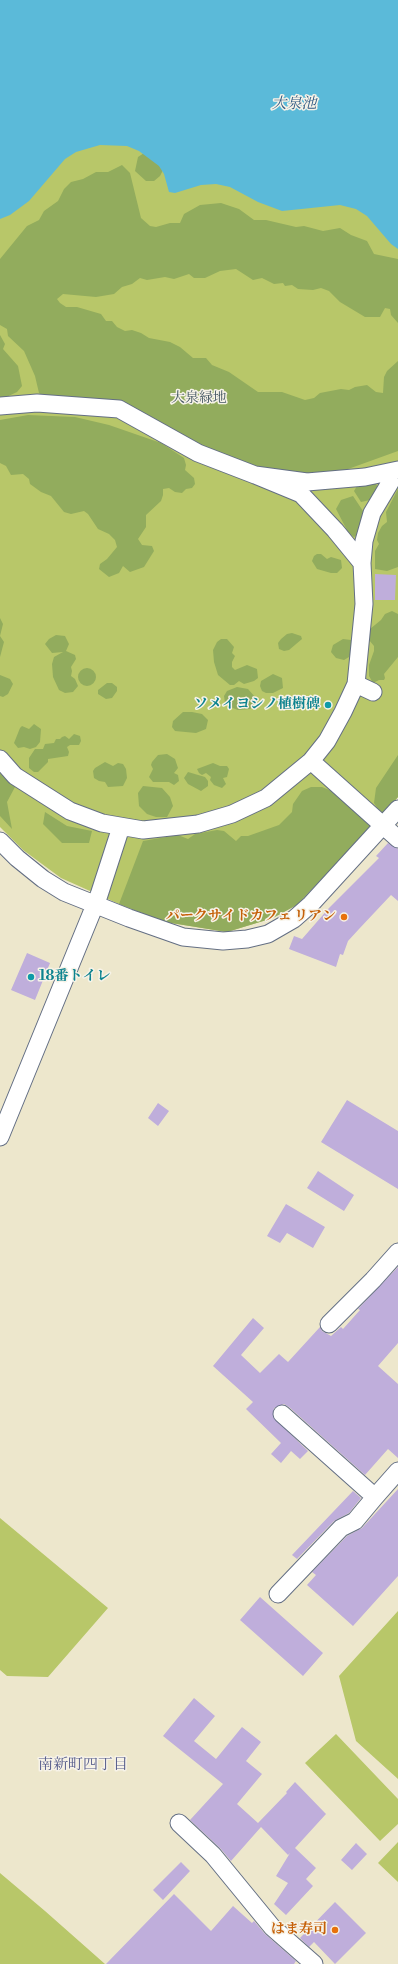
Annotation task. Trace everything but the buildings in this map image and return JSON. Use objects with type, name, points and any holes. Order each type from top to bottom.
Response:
[{"type":"street","points":[[0,406],[37,403],[119,409],[198,453],[255,474],[301,494],[336,530],[362,563]]},
{"type":"street","points":[[255,474],[307,482],[344,479],[397,471]]},
{"type":"street","points":[[0,760],[15,776],[70,811],[102,824],[143,830],[198,824],[232,814],[266,798],[310,761],[327,741],[356,684],[364,604],[362,563],[364,541],[372,513],[397,471]]},
{"type":"street","points":[[356,684],[373,692]]},
{"type":"street","points":[[310,761],[398,839]]},
{"type":"street","points":[[0,841],[17,858],[43,879],[64,892],[183,937],[223,941],[247,940],[268,934],[294,919],[311,904],[398,809]]},
{"type":"street","points":[[0,1137],[95,904],[122,827]]},
{"type":"street","points":[[329,1324],[373,1280],[398,1252]]},
{"type":"street","points":[[282,1414],[375,1497]]},
{"type":"street","points":[[278,1594],[341,1528],[355,1520],[398,1471]]},
{"type":"street","points":[[178,1823],[213,1855],[272,1927],[314,1964]]},
{"type":"green space","name":"大泉緑地","points":[[0,0],[398,0],[398,797],[371,827],[273,918],[227,932],[165,922],[119,904],[61,878],[23,850],[0,827]]},
{"type":"green space","points":[[147,151],[163,170],[160,176],[154,181],[146,181],[135,171],[138,157]]},
{"type":"green space","points":[[122,165],[130,173],[141,218],[150,226],[156,227],[170,223],[180,223],[184,214],[200,205],[221,203],[239,209],[254,220],[266,220],[296,227],[304,226],[323,231],[340,228],[351,235],[367,241],[374,254],[398,259],[398,323],[391,315],[390,309],[385,308],[380,317],[365,317],[340,302],[329,291],[321,288],[313,290],[298,289],[292,285],[285,286],[283,283],[274,284],[262,278],[253,280],[236,269],[220,271],[205,278],[194,278],[189,274],[174,279],[165,277],[147,280],[140,278],[132,284],[122,287],[114,294],[96,297],[63,294],[57,299],[60,303],[66,307],[77,307],[101,314],[106,321],[112,321],[117,327],[125,331],[132,330],[149,338],[170,342],[180,347],[193,358],[206,358],[212,365],[229,372],[258,392],[282,392],[305,400],[314,398],[320,393],[341,389],[349,390],[355,387],[367,385],[376,392],[383,393],[384,377],[387,371],[398,361],[398,451],[337,473],[307,474],[273,471],[241,464],[70,397],[42,395],[39,393],[35,376],[24,351],[8,336],[7,329],[0,325],[0,259],[27,226],[39,220],[44,211],[58,201],[64,189],[71,182],[83,179],[96,172],[108,172]]},
{"type":"green space","points":[[0,335],[5,344],[3,349],[18,366],[22,386],[17,392],[0,400]]},
{"type":"green space","points":[[28,415],[75,417],[109,425],[161,443],[184,458],[186,465],[185,470],[194,478],[195,484],[192,488],[186,489],[182,493],[175,492],[169,488],[163,489],[161,501],[146,515],[146,527],[138,539],[142,545],[152,546],[154,551],[144,567],[130,572],[123,566],[119,573],[109,577],[99,569],[100,564],[107,559],[117,547],[115,540],[109,534],[98,529],[88,514],[84,511],[71,514],[64,512],[51,496],[41,492],[30,484],[29,479],[23,474],[11,475],[6,466],[0,463],[0,420]]},
{"type":"green space","points":[[373,480],[378,487],[370,500],[361,502],[354,491],[360,481]]},
{"type":"green space","points":[[398,489],[398,567],[387,571],[375,569],[375,551],[379,544],[377,540],[378,533],[382,526],[387,522],[386,512]]},
{"type":"green space","points":[[353,496],[365,514],[358,535],[354,537],[348,532],[336,509],[341,500]]},
{"type":"green space","points":[[321,554],[327,559],[331,557],[341,560],[342,568],[337,573],[317,569],[312,561],[314,556]]},
{"type":"green space","points":[[392,611],[398,614],[398,657],[384,674],[384,680],[379,680],[373,683],[369,676],[369,665],[374,651],[374,646],[369,640],[370,629],[381,620],[385,614]]},
{"type":"green space","points":[[0,618],[3,624],[0,636]]},
{"type":"green space","points":[[292,633],[301,636],[302,639],[289,650],[284,651],[279,649],[278,643],[281,639],[287,634]]},
{"type":"green space","points":[[56,635],[65,636],[69,644],[66,651],[75,655],[76,659],[71,667],[71,676],[75,679],[78,686],[73,692],[65,693],[59,690],[53,677],[52,664],[54,657],[63,652],[52,653],[45,644],[49,639]]},
{"type":"green space","points":[[0,636],[4,642],[0,657]]},
{"type":"green space","points":[[221,639],[227,639],[234,647],[232,653],[235,656],[232,662],[232,667],[235,670],[247,665],[257,669],[258,678],[244,684],[239,681],[234,685],[230,685],[218,675],[214,662],[213,650],[217,642]]},
{"type":"green space","points":[[343,639],[351,640],[354,645],[349,657],[344,660],[336,658],[331,652],[333,645]]},
{"type":"green space","points":[[83,668],[91,668],[96,673],[94,684],[91,686],[83,686],[78,681],[78,673]]},
{"type":"green space","points":[[273,674],[282,678],[283,688],[273,693],[266,693],[262,691],[260,686],[261,681]]},
{"type":"green space","points":[[0,675],[10,679],[13,684],[8,694],[3,697],[0,696]]},
{"type":"green space","points":[[107,683],[112,683],[117,687],[117,691],[112,698],[106,699],[98,694],[98,690]]},
{"type":"green space","points":[[237,687],[248,689],[255,697],[255,706],[250,709],[238,710],[225,703],[224,696],[227,691]]},
{"type":"green space","points":[[183,712],[202,714],[208,720],[206,729],[196,733],[175,731],[172,727],[173,721]]},
{"type":"green space","points":[[34,724],[41,729],[40,742],[36,747],[30,749],[24,747],[18,748],[14,743],[20,728],[22,726],[29,729]]},
{"type":"green space","points":[[74,734],[80,736],[81,741],[79,745],[70,745],[67,747],[69,752],[68,756],[48,759],[48,762],[38,772],[34,772],[29,768],[29,758],[35,749],[43,749],[45,744],[54,743],[56,739],[60,739],[65,736],[69,739]]},
{"type":"green space","points":[[167,754],[175,759],[178,768],[174,773],[178,775],[179,781],[174,785],[169,782],[153,782],[149,777],[153,769],[151,765],[152,762],[158,755]]},
{"type":"green space","points":[[398,755],[398,797],[382,815],[374,803],[376,788]]},
{"type":"green space","points":[[105,762],[113,766],[118,763],[123,764],[126,769],[127,778],[123,786],[108,787],[105,782],[94,778],[93,771],[95,768]]},
{"type":"green space","points":[[213,763],[220,766],[227,766],[229,769],[227,777],[223,778],[226,784],[222,788],[214,785],[210,780],[211,777],[206,773],[202,775],[197,769]]},
{"type":"green space","points":[[188,772],[205,777],[208,781],[208,786],[201,791],[188,784],[184,778]]},
{"type":"green space","points":[[0,773],[15,787],[7,802],[12,829],[0,816]]},
{"type":"green space","points":[[143,786],[162,788],[170,797],[173,806],[167,817],[156,817],[147,814],[139,806],[138,793]]},
{"type":"green space","points":[[311,787],[322,787],[339,794],[370,823],[371,827],[297,905],[273,918],[227,932],[165,922],[119,904],[143,841],[178,835],[188,839],[195,834],[217,830],[224,831],[236,841],[241,836],[248,836],[279,825],[292,812],[293,804],[302,791]]},
{"type":"green space","points":[[45,812],[67,826],[92,831],[89,843],[62,843],[43,824]]},
{"type":"green space","points":[[0,1518],[108,1608],[48,1677],[7,1676],[0,1670]]},
{"type":"green space","points":[[398,1611],[398,1779],[356,1741],[339,1676]]},
{"type":"green space","points":[[336,1734],[398,1799],[398,1824],[380,1841],[305,1763]]},
{"type":"green space","points":[[398,1842],[398,1882],[378,1863]]},
{"type":"green space","points":[[0,1873],[45,1911],[105,1964],[0,1964]]},
{"type":"water","name":"大泉池","points":[[0,0],[398,0],[398,249],[391,244],[367,216],[356,209],[340,205],[282,211],[258,202],[230,187],[216,184],[201,185],[175,193],[169,192],[164,174],[159,166],[139,151],[127,146],[100,145],[76,152],[65,159],[29,201],[10,215],[0,219]]},
{"type":"place","name":"ソメイヨシノ植樹碑","points":[[328,705]]},
{"type":"place","name":"パークサイドカフェ リアン","points":[[344,917]]},
{"type":"place","name":"18番トイレ","points":[[31,977]]},
{"type":"place","name":"はま寿司","points":[[335,1930]]},
{"type":"district","name":"南新町四丁目","points":[[83,1765]]}]
